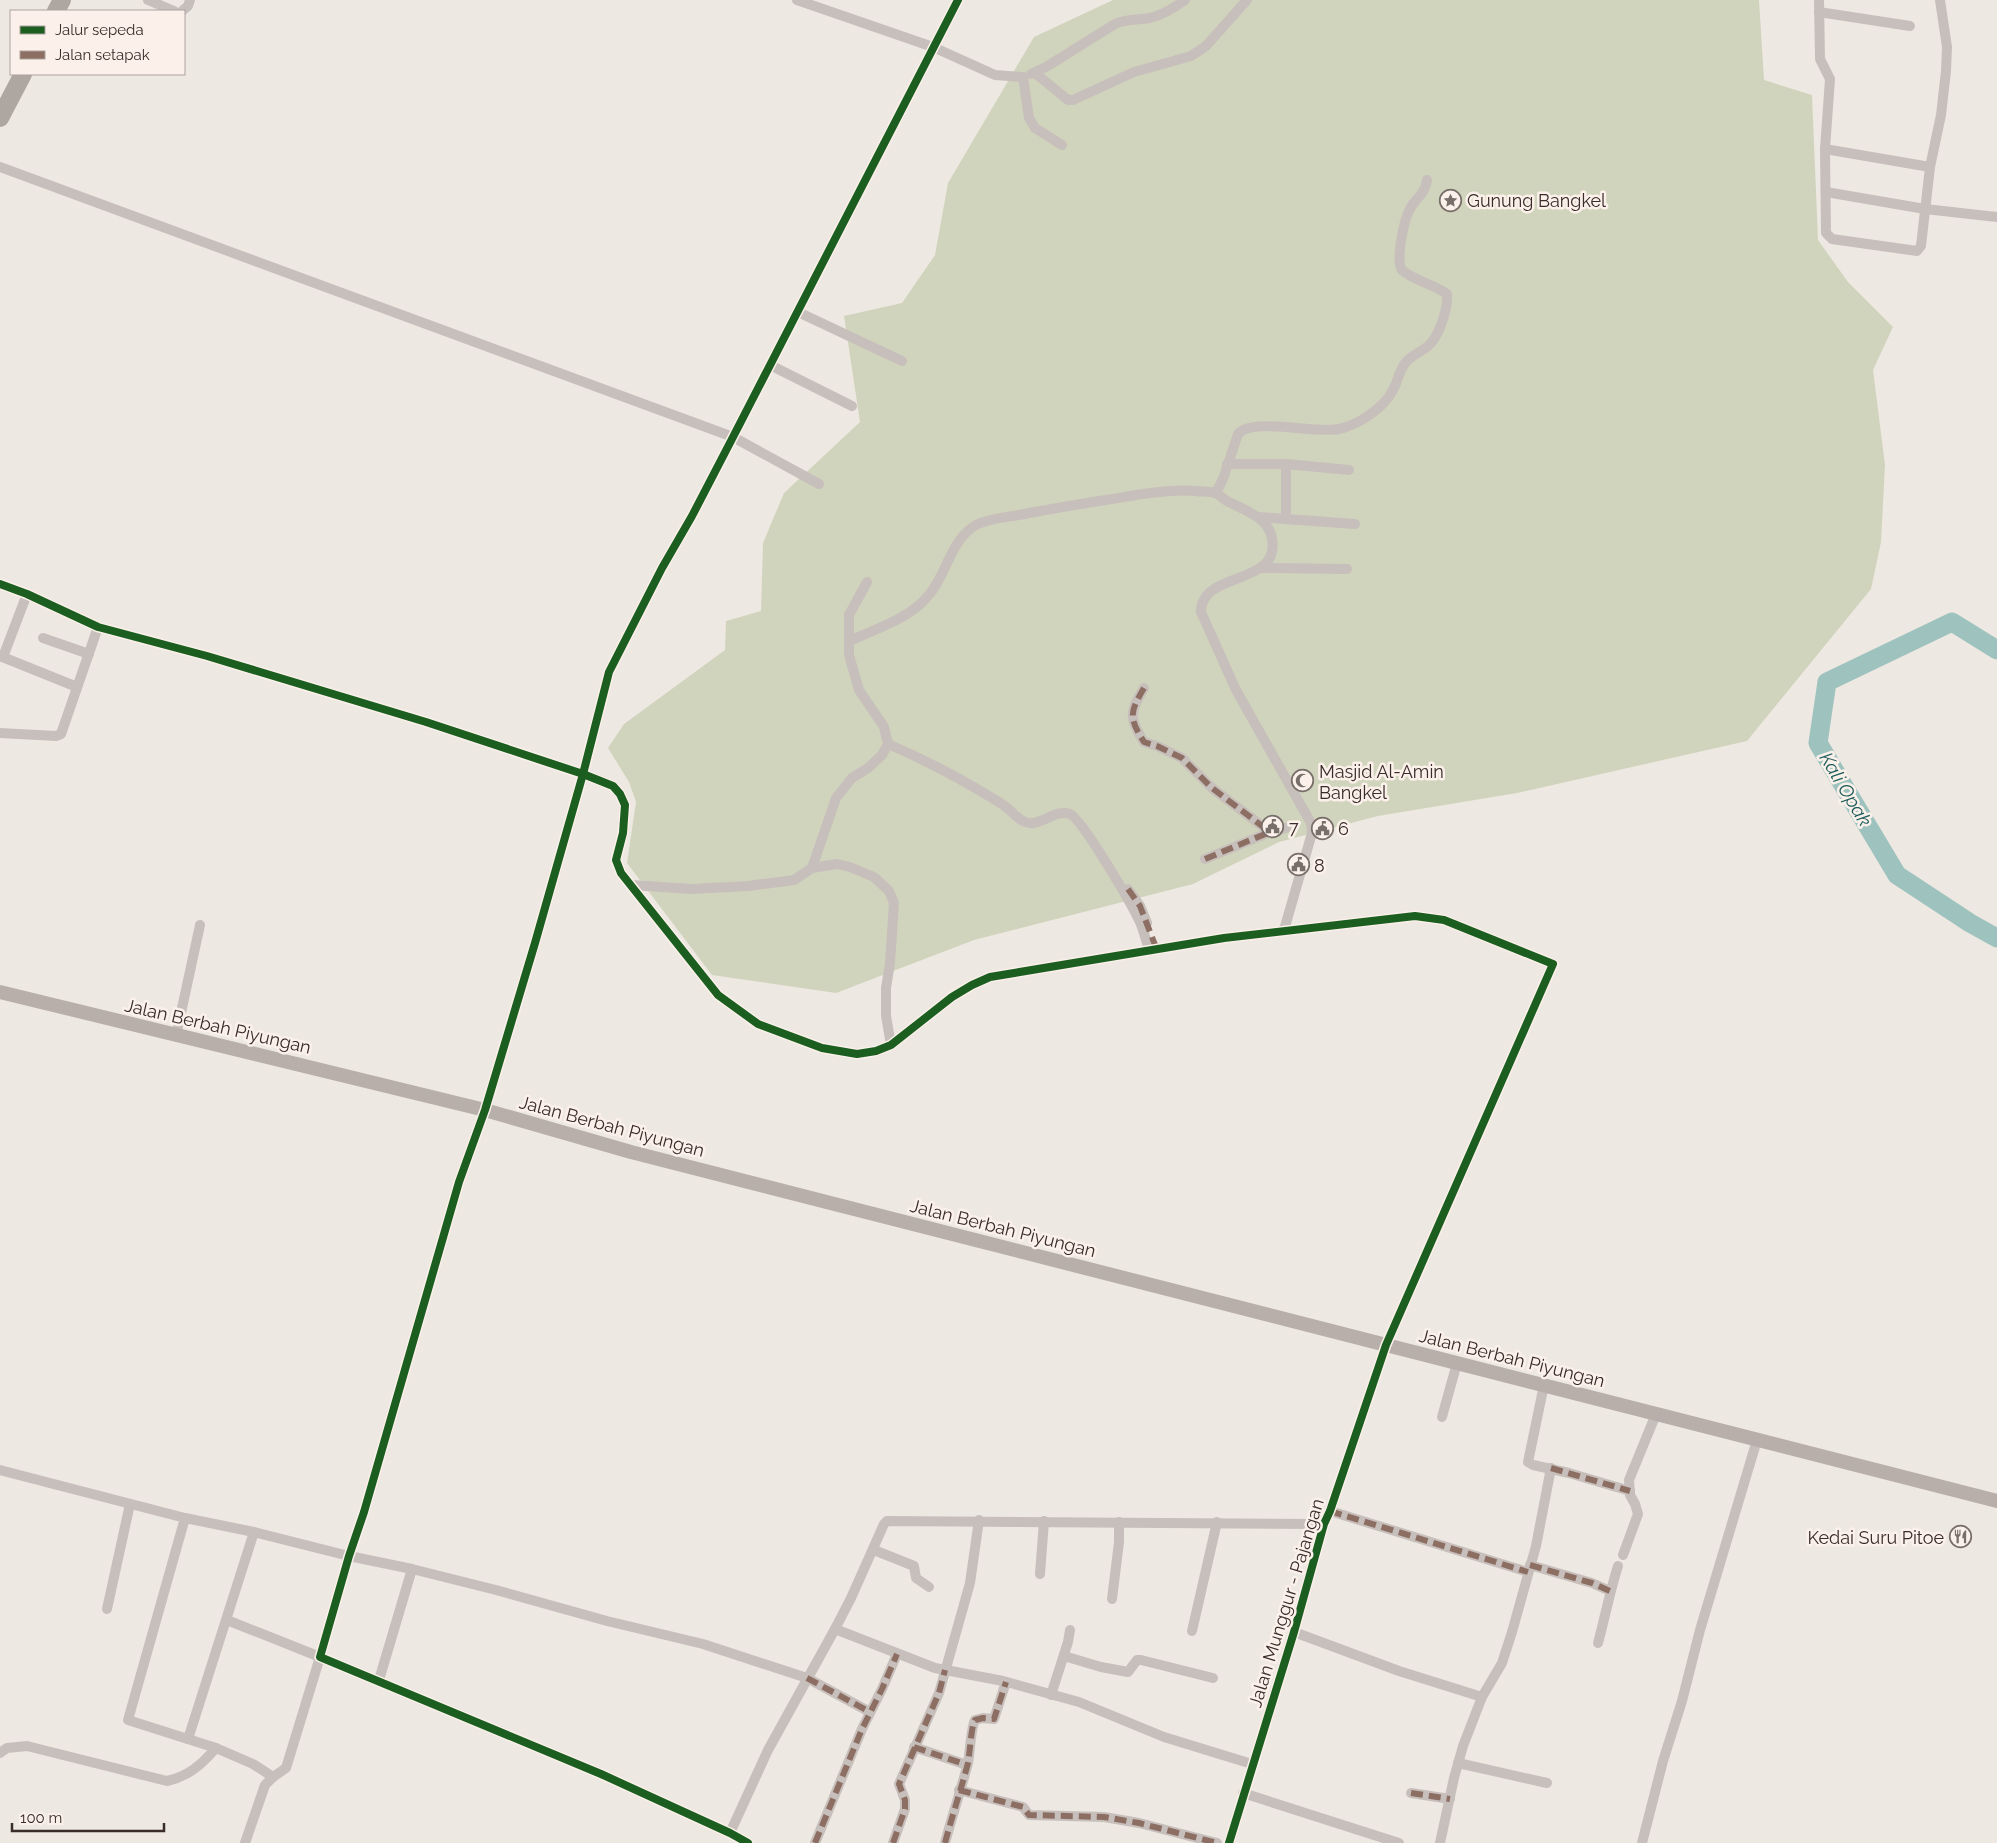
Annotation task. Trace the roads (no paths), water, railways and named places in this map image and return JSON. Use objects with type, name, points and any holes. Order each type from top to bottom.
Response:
[{"type":"highway","points":[[0,118],[22,75]]},
{"type":"street","points":[[148,0],[172,10]]},
{"type":"street","points":[[183,10],[188,6],[190,0]]},
{"type":"street","points":[[797,0],[933,47],[995,75],[1023,77],[1035,73],[1115,24],[1128,20],[1151,18],[1172,9],[1185,0]]},
{"type":"street","points":[[245,1843],[265,1785],[286,1768],[349,1556],[364,1512],[459,1182],[485,1110],[584,774],[610,672],[662,568],[734,437],[958,0]]},
{"type":"street","points":[[1035,73],[1068,100],[1073,100],[1134,72],[1191,56],[1206,46],[1247,0]]},
{"type":"street","points":[[1819,0],[1820,59],[1830,79],[1825,149],[1826,233],[1832,239],[1917,251],[1921,246],[1930,167],[1946,71],[1946,47],[1940,0]]},
{"type":"street","points":[[1819,12],[1910,26]]},
{"type":"street","points":[[1023,77],[1029,118],[1035,128],[1062,145]]},
{"type":"street","points":[[1825,149],[1930,167]]},
{"type":"street","points":[[0,167],[734,437],[819,484]]},
{"type":"street","points":[[1216,493],[1223,479],[1238,434],[1246,427],[1340,429],[1365,417],[1383,405],[1389,398],[1405,363],[1430,345],[1448,304],[1446,294],[1440,289],[1405,272],[1399,265],[1404,226],[1409,210],[1426,190],[1428,180]]},
{"type":"street","points":[[1826,192],[1925,208],[1997,217]]},
{"type":"street","points":[[798,312],[902,361]]},
{"type":"street","points":[[770,365],[852,406]]},
{"type":"street","points":[[1227,464],[1286,464],[1349,470]]},
{"type":"street","points":[[1286,464],[1286,518]]},
{"type":"street","points":[[0,584],[27,594],[98,628],[207,656],[426,722],[584,774],[613,786],[624,805],[623,833],[616,860],[621,873],[718,995],[758,1024],[822,1048],[857,1054],[876,1052],[891,1045],[952,996],[990,977],[1284,930],[1312,833],[1310,823],[1236,690],[1201,612],[1202,601],[1209,591],[1248,576],[1260,568],[1268,557],[1272,548],[1272,537],[1267,527],[1258,517],[1216,493],[1180,490],[1148,492],[978,524],[968,531],[960,541],[936,588],[927,598],[905,616],[850,641]]},
{"type":"street","points":[[1258,517],[1355,524]]},
{"type":"street","points":[[1260,568],[1347,569]]},
{"type":"street","points":[[812,868],[836,798],[852,778],[868,768],[882,755],[888,744],[884,727],[868,705],[857,684],[849,655],[849,615],[867,582]]},
{"type":"street","points":[[27,594],[1,656],[77,686]]},
{"type":"street","points":[[0,733],[56,736],[61,734],[98,628]]},
{"type":"street","points":[[43,638],[89,654]]},
{"type":"street","points":[[1144,688],[1135,703],[1132,716],[1144,742],[1182,758],[1212,788],[1239,811],[1270,832]]},
{"type":"street","points":[[888,744],[916,756],[970,785],[1006,806],[1021,821],[1029,824],[1065,813],[1072,815],[1089,835],[1135,914],[1153,951]]},
{"type":"street","points":[[1205,859],[1270,832],[1286,828]]},
{"type":"street","points":[[631,885],[692,889],[748,886],[794,880],[812,868],[837,864],[874,877],[889,891],[894,902],[890,963],[886,988],[886,1007],[891,1045]]},
{"type":"street","points":[[1128,889],[1140,906],[1153,951]]},
{"type":"street","name":"Jalan Munggur - Pajangan","points":[[1229,1843],[1294,1632],[1324,1524],[1386,1345],[1553,964],[1444,920],[1428,917],[1415,916],[1284,930]]},
{"type":"street","points":[[176,1036],[200,925]]},
{"type":"street","name":"Jalan Berbah Piyungan","points":[[0,992],[485,1110],[632,1152],[1997,1501]]},
{"type":"street","points":[[1442,1417],[1457,1363]]},
{"type":"street","points":[[1544,1385],[1528,1462],[1630,1492]]},
{"type":"street","points":[[1623,1555],[1638,1514],[1630,1492],[1630,1480],[1656,1414]]},
{"type":"street","points":[[1642,1843],[1700,1630],[1757,1440]]},
{"type":"street","points":[[1440,1843],[1458,1763],[1482,1697],[1502,1662],[1536,1546],[1552,1468]]},
{"type":"street","points":[[0,1470],[185,1518],[412,1569],[496,1590],[607,1622],[703,1644],[807,1678],[870,1712]]},
{"type":"street","points":[[107,1609],[130,1504]]},
{"type":"street","points":[[1330,1511],[1529,1569],[1592,1584],[1610,1591]]},
{"type":"street","points":[[185,1518],[128,1720],[216,1748],[253,1764],[273,1777]]},
{"type":"street","points":[[730,1833],[768,1750],[836,1629],[887,1521],[979,1520],[1324,1524]]},
{"type":"street","points":[[893,1843],[905,1810],[905,1800],[899,1784],[939,1692],[970,1583],[979,1520]]},
{"type":"street","points":[[1040,1574],[1044,1521]]},
{"type":"street","points":[[1112,1599],[1119,1542],[1118,1522]]},
{"type":"street","points":[[1192,1631],[1217,1522]]},
{"type":"street","points":[[188,1739],[254,1532]]},
{"type":"street","points":[[874,1550],[914,1566],[916,1578],[929,1587]]},
{"type":"street","points":[[1598,1643],[1618,1566]]},
{"type":"street","points":[[379,1680],[412,1569]]},
{"type":"street","points":[[226,1620],[379,1680],[602,1774],[748,1843]]},
{"type":"street","points":[[836,1629],[896,1654],[945,1670],[1006,1682],[1087,1705],[1164,1737],[1252,1764]]},
{"type":"street","points":[[1051,1695],[1064,1656],[1070,1630]]},
{"type":"street","points":[[1294,1632],[1399,1671],[1482,1697]]},
{"type":"street","points":[[815,1843],[896,1654]]},
{"type":"street","points":[[1064,1656],[1101,1667],[1128,1672],[1137,1660],[1141,1660],[1212,1678]]},
{"type":"street","points":[[944,1843],[967,1765],[972,1744],[973,1724],[979,1718],[994,1718],[1006,1682]]},
{"type":"street","points":[[0,1753],[7,1748],[27,1746],[167,1781],[200,1766],[216,1748]]},
{"type":"street","points":[[914,1747],[967,1765]]},
{"type":"street","points":[[1458,1763],[1547,1783]]},
{"type":"street","points":[[959,1790],[1023,1807],[1029,1815],[1104,1817],[1139,1823],[1217,1843]]},
{"type":"street","points":[[1243,1793],[1399,1843]]},
{"type":"street","points":[[1411,1793],[1450,1799]]},
{"type":"waterway","name":"Kali Opak","points":[[1997,650],[1952,622],[1827,682],[1818,743],[1897,875],[1970,923],[1997,938]]},
{"type":"place","name":"Gunung Bangkel","points":[[1451,200]]},
{"type":"place","name":"Masjid Al-Amin Bangkel","points":[[1303,781]]},
{"type":"place","name":"7","points":[[1273,827]]},
{"type":"place","name":"6","points":[[1322,828]]},
{"type":"place","name":"8","points":[[1298,865]]},
{"type":"place","name":"Kedai Suru Pitoe","points":[[1960,1537]]}]
